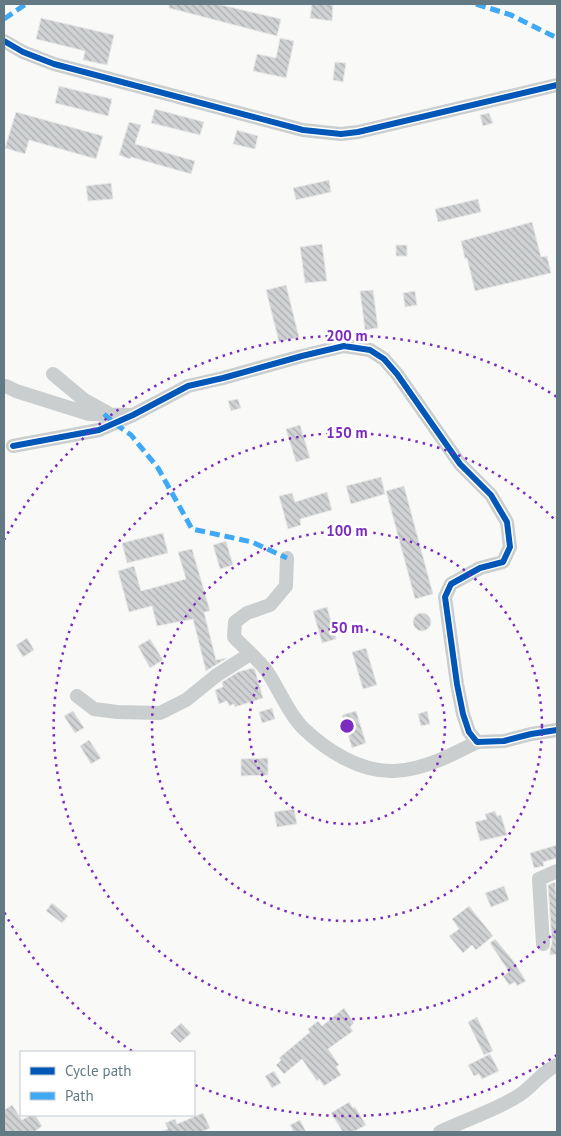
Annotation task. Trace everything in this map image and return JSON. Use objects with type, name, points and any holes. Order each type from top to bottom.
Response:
[{"type":"street","points":[[4,41],[23,52],[54,64],[303,130],[332,133],[358,132],[378,128],[557,85]]},
{"type":"street","points":[[13,446],[99,430],[133,415],[188,386],[344,346],[370,350],[384,359],[414,397],[460,464],[491,495],[507,522],[510,547],[503,562],[480,568],[451,584],[445,597],[463,714],[469,732],[477,742]]},
{"type":"street","points":[[53,374],[83,399],[111,414]]},
{"type":"street","points":[[6,386],[16,391],[89,414],[133,415]]},
{"type":"street","points":[[288,558],[286,586],[270,605],[247,614],[235,622],[234,637],[265,669],[302,727],[335,754],[365,767],[394,771],[431,764],[477,742],[504,741],[557,730]]},
{"type":"street","points":[[77,696],[94,709],[116,712],[160,713],[186,700],[217,675],[250,654]]},
{"type":"street","points":[[544,944],[539,879],[557,871]]},
{"type":"street","points":[[440,1132],[498,1108],[522,1094],[550,1068],[557,1065]]},
{"type":"building","points":[[169,4],[217,4],[281,19],[277,36],[169,8]]},
{"type":"building","points":[[312,4],[333,4],[332,21],[310,18]]},
{"type":"building","points":[[41,18],[114,35],[107,65],[83,60],[85,51],[36,39]]},
{"type":"building","points":[[280,38],[294,41],[286,78],[253,71],[257,54],[276,58]]},
{"type":"building","points":[[335,62],[346,63],[343,82],[333,80]]},
{"type":"building","points":[[59,86],[112,99],[108,116],[55,103]]},
{"type":"building","points":[[155,109],[204,122],[200,135],[151,123]]},
{"type":"building","points":[[16,112],[103,136],[96,159],[29,140],[25,154],[5,148]]},
{"type":"building","points":[[489,113],[493,123],[483,126],[480,115]]},
{"type":"building","points":[[129,122],[141,125],[135,144],[195,161],[191,174],[119,155]]},
{"type":"building","points":[[237,130],[258,136],[255,149],[233,144]]},
{"type":"building","points":[[329,180],[331,192],[296,200],[293,188]]},
{"type":"building","points":[[111,183],[113,199],[88,201],[86,186]]},
{"type":"building","points":[[478,199],[481,212],[438,222],[435,209]]},
{"type":"building","points":[[532,222],[541,257],[547,256],[551,273],[475,291],[461,241]]},
{"type":"building","points":[[322,244],[327,281],[305,283],[300,247]]},
{"type":"building","points":[[396,245],[407,245],[407,256],[396,256]]},
{"type":"building","points":[[286,285],[299,337],[279,342],[266,290]]},
{"type":"building","points":[[373,290],[378,328],[365,330],[360,291]]},
{"type":"building","points":[[415,291],[417,305],[405,307],[403,293]]},
{"type":"building","points":[[238,399],[241,408],[231,411],[228,401]]},
{"type":"building","points":[[300,425],[310,458],[296,462],[286,429]]},
{"type":"building","points":[[381,477],[385,494],[351,504],[346,486]]},
{"type":"building","points":[[404,486],[433,594],[415,599],[386,491]]},
{"type":"building","points":[[327,492],[332,510],[300,519],[301,525],[288,529],[279,496],[292,493],[295,502]]},
{"type":"building","points":[[163,533],[168,553],[127,563],[122,543]]},
{"type":"building","points":[[226,541],[233,565],[220,569],[213,545]]},
{"type":"building","points":[[192,549],[210,611],[204,612],[216,660],[227,658],[206,671],[193,619],[157,626],[152,606],[129,612],[118,571],[134,566],[141,591],[186,579],[178,552]]},
{"type":"building","points":[[327,607],[336,639],[322,643],[313,611]]},
{"type":"building","points":[[418,613],[426,613],[431,618],[429,629],[418,631],[413,626],[413,618]]},
{"type":"building","points":[[27,638],[34,650],[23,657],[16,645]]},
{"type":"building","points":[[150,639],[163,660],[150,668],[138,646]]},
{"type":"building","points":[[366,648],[377,685],[363,689],[352,652]]},
{"type":"building","points":[[253,668],[263,698],[235,707],[234,704],[229,706],[227,701],[219,704],[215,690],[223,687],[222,682],[238,672]]},
{"type":"building","points":[[272,708],[275,719],[262,723],[259,712]]},
{"type":"building","points":[[73,711],[84,728],[75,733],[64,716]]},
{"type":"building","points":[[356,711],[366,743],[352,748],[342,715]]},
{"type":"building","points":[[427,711],[430,724],[421,726],[418,714]]},
{"type":"building","points":[[89,740],[101,758],[91,764],[80,746]]},
{"type":"building","points":[[268,758],[268,775],[241,776],[241,759]]},
{"type":"building","points":[[294,809],[297,824],[277,827],[274,812]]},
{"type":"building","points":[[495,811],[497,816],[501,815],[507,835],[480,841],[475,822],[487,819],[485,814]]},
{"type":"building","points":[[557,845],[557,858],[543,862],[544,866],[534,868],[530,853]]},
{"type":"building","points":[[555,882],[557,954],[550,955],[552,943],[548,885]]},
{"type":"building","points":[[504,886],[509,900],[491,907],[485,893]]},
{"type":"building","points":[[52,903],[68,916],[62,923],[46,911]]},
{"type":"building","points":[[469,906],[493,936],[476,950],[472,945],[463,953],[449,936],[459,929],[452,919]]},
{"type":"building","points":[[495,939],[512,959],[526,981],[517,986],[515,982],[509,985],[503,976],[509,972],[490,943]]},
{"type":"building","points":[[344,1008],[354,1023],[350,1027],[353,1031],[328,1049],[339,1065],[336,1067],[341,1075],[324,1086],[319,1079],[317,1081],[302,1059],[284,1074],[276,1065],[281,1060],[279,1058],[310,1032],[308,1029],[318,1021],[322,1026]]},
{"type":"building","points":[[477,1017],[493,1051],[484,1055],[468,1022]]},
{"type":"building","points":[[181,1023],[191,1033],[180,1043],[170,1033]]},
{"type":"building","points":[[490,1054],[499,1071],[482,1079],[479,1074],[474,1076],[468,1065]]},
{"type":"building","points":[[274,1071],[281,1083],[272,1088],[265,1076]]},
{"type":"building","points":[[349,1102],[353,1108],[355,1107],[366,1125],[353,1132],[343,1132],[331,1113]]},
{"type":"building","points":[[12,1105],[22,1120],[29,1116],[36,1116],[42,1126],[34,1132],[4,1132],[4,1110]]},
{"type":"building","points":[[203,1113],[210,1128],[201,1132],[160,1132],[168,1129],[165,1123],[175,1119],[177,1124]]},
{"type":"building","points":[[300,1120],[306,1132],[294,1132],[290,1125]]},
{"type":"marked path","points":[[4,19],[26,4]]},
{"type":"marked path","points":[[476,4],[511,15],[557,38]]},
{"type":"marked path","points":[[104,414],[131,435],[158,468],[192,529],[252,542],[287,558]]},
{"type":"cycle path","points":[[4,41],[23,52],[54,64],[303,130],[341,134],[358,132],[557,85]]},
{"type":"cycle path","points":[[13,446],[99,430],[133,415],[188,386],[344,346],[370,350],[384,359],[397,374],[460,464],[491,495],[507,522],[510,547],[503,562],[480,568],[451,584],[445,597],[457,684],[469,732],[477,742],[504,741],[557,730]]}]
